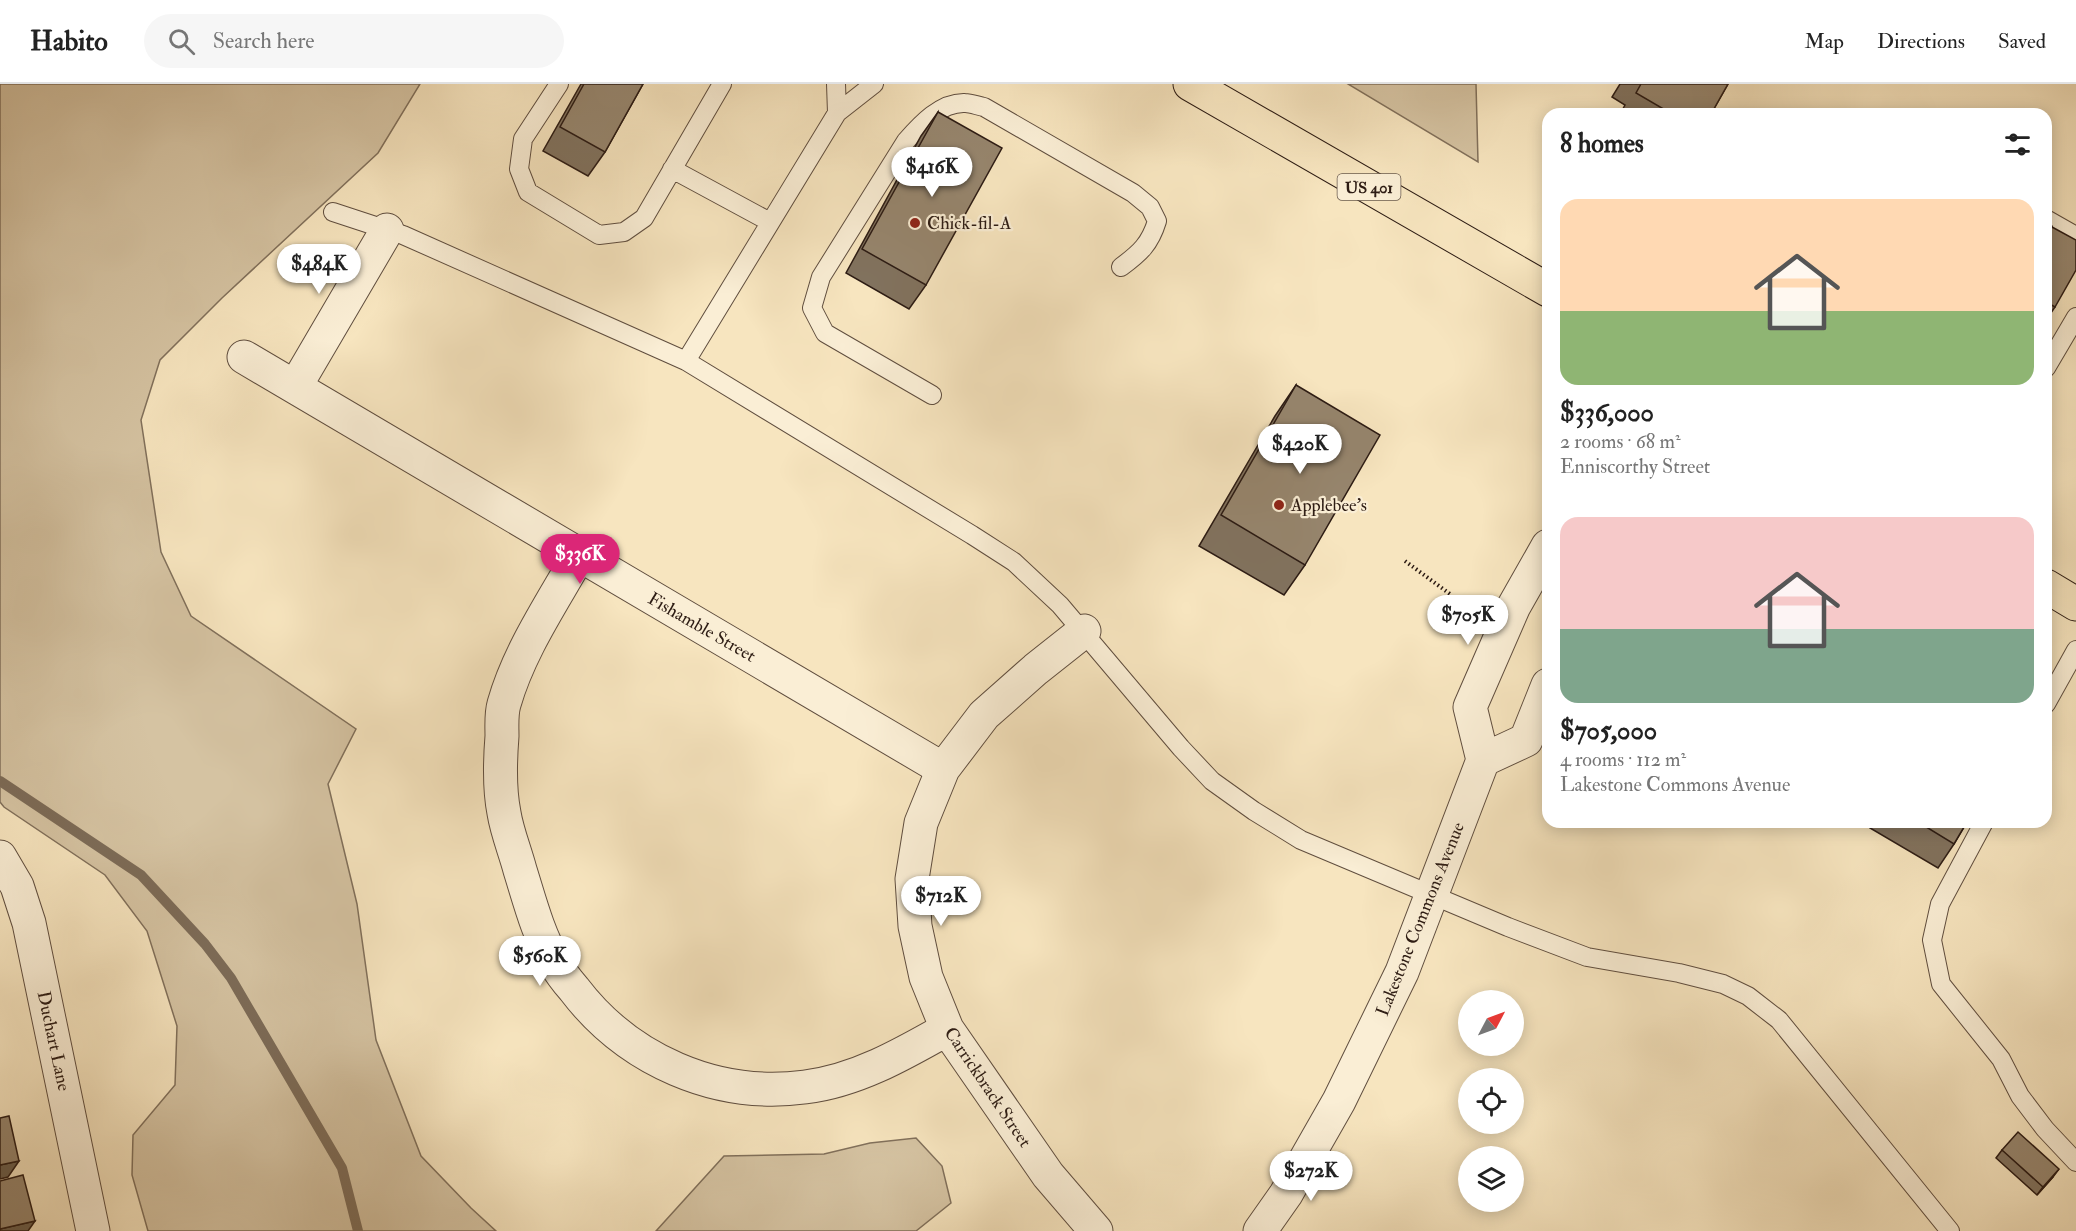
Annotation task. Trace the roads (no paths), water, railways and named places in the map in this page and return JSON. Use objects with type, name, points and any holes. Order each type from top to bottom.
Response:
[{"type":"highway","name":"US 401","points":[[1190,84],[1542,287]]},
{"type":"highway","points":[[2052,590],[2076,604]]},
{"type":"street","points":[[296,387],[387,230]]},
{"type":"street","name":"Fishamble Street","points":[[244,357],[943,769]]},
{"type":"street","points":[[579,555],[523,653],[503,706],[500,762],[504,813],[537,927],[555,965],[585,1004],[619,1036],[653,1059],[692,1076],[731,1086],[766,1090],[807,1087],[851,1076],[894,1058],[947,1029]]},
{"type":"street","points":[[1542,557],[1515,606],[1470,707],[1483,760],[1526,740],[1542,700]]},
{"type":"street","name":"Carrickbrack Street","points":[[1084,631],[984,715],[943,769],[921,823],[912,879],[915,926],[926,976],[947,1029],[1048,1175],[1095,1231]]},
{"type":"street","name":"Lakestone Commons Avenue","points":[[1260,1231],[1286,1194],[1339,1101],[1402,972],[1483,760]]},
{"type":"street","name":"Duchart Lane","points":[[0,857],[17,886],[29,923],[93,1231]]},
{"type":"lane","points":[[559,84],[523,139],[519,169],[528,192],[599,235],[624,232],[644,218],[722,84]]},
{"type":"lane","points":[[836,84],[837,113]]},
{"type":"lane","points":[[686,361],[837,113],[874,84]]},
{"type":"lane","points":[[932,395],[825,333],[812,308],[821,277],[906,141],[919,126],[943,108],[964,102],[984,107],[1133,193],[1150,207],[1156,221],[1152,237],[1139,254],[1121,267]]},
{"type":"lane","points":[[672,169],[770,222]]},
{"type":"lane","points":[[333,212],[414,240],[686,361],[1014,562],[1084,631],[1181,748],[1212,781],[1301,840],[1533,937],[1587,957],[1679,973],[1723,984],[1748,996],[1779,1020],[1950,1231]]},
{"type":"lane","points":[[2052,222],[2076,236]]},
{"type":"lane","points":[[2052,358],[2076,318]]},
{"type":"lane","points":[[2052,693],[2076,650]]},
{"type":"lane","points":[[1981,828],[1940,904],[1932,940],[1941,984],[2001,1059],[2020,1096],[2045,1129],[2076,1162]]},
{"type":"waterway","points":[[0,781],[141,875],[205,944],[231,978],[342,1168],[358,1231]]},
{"type":"place","name":"Chick-fil-A","points":[[915,223]]},
{"type":"place","name":"Applebee's","points":[[1279,505]]}]
